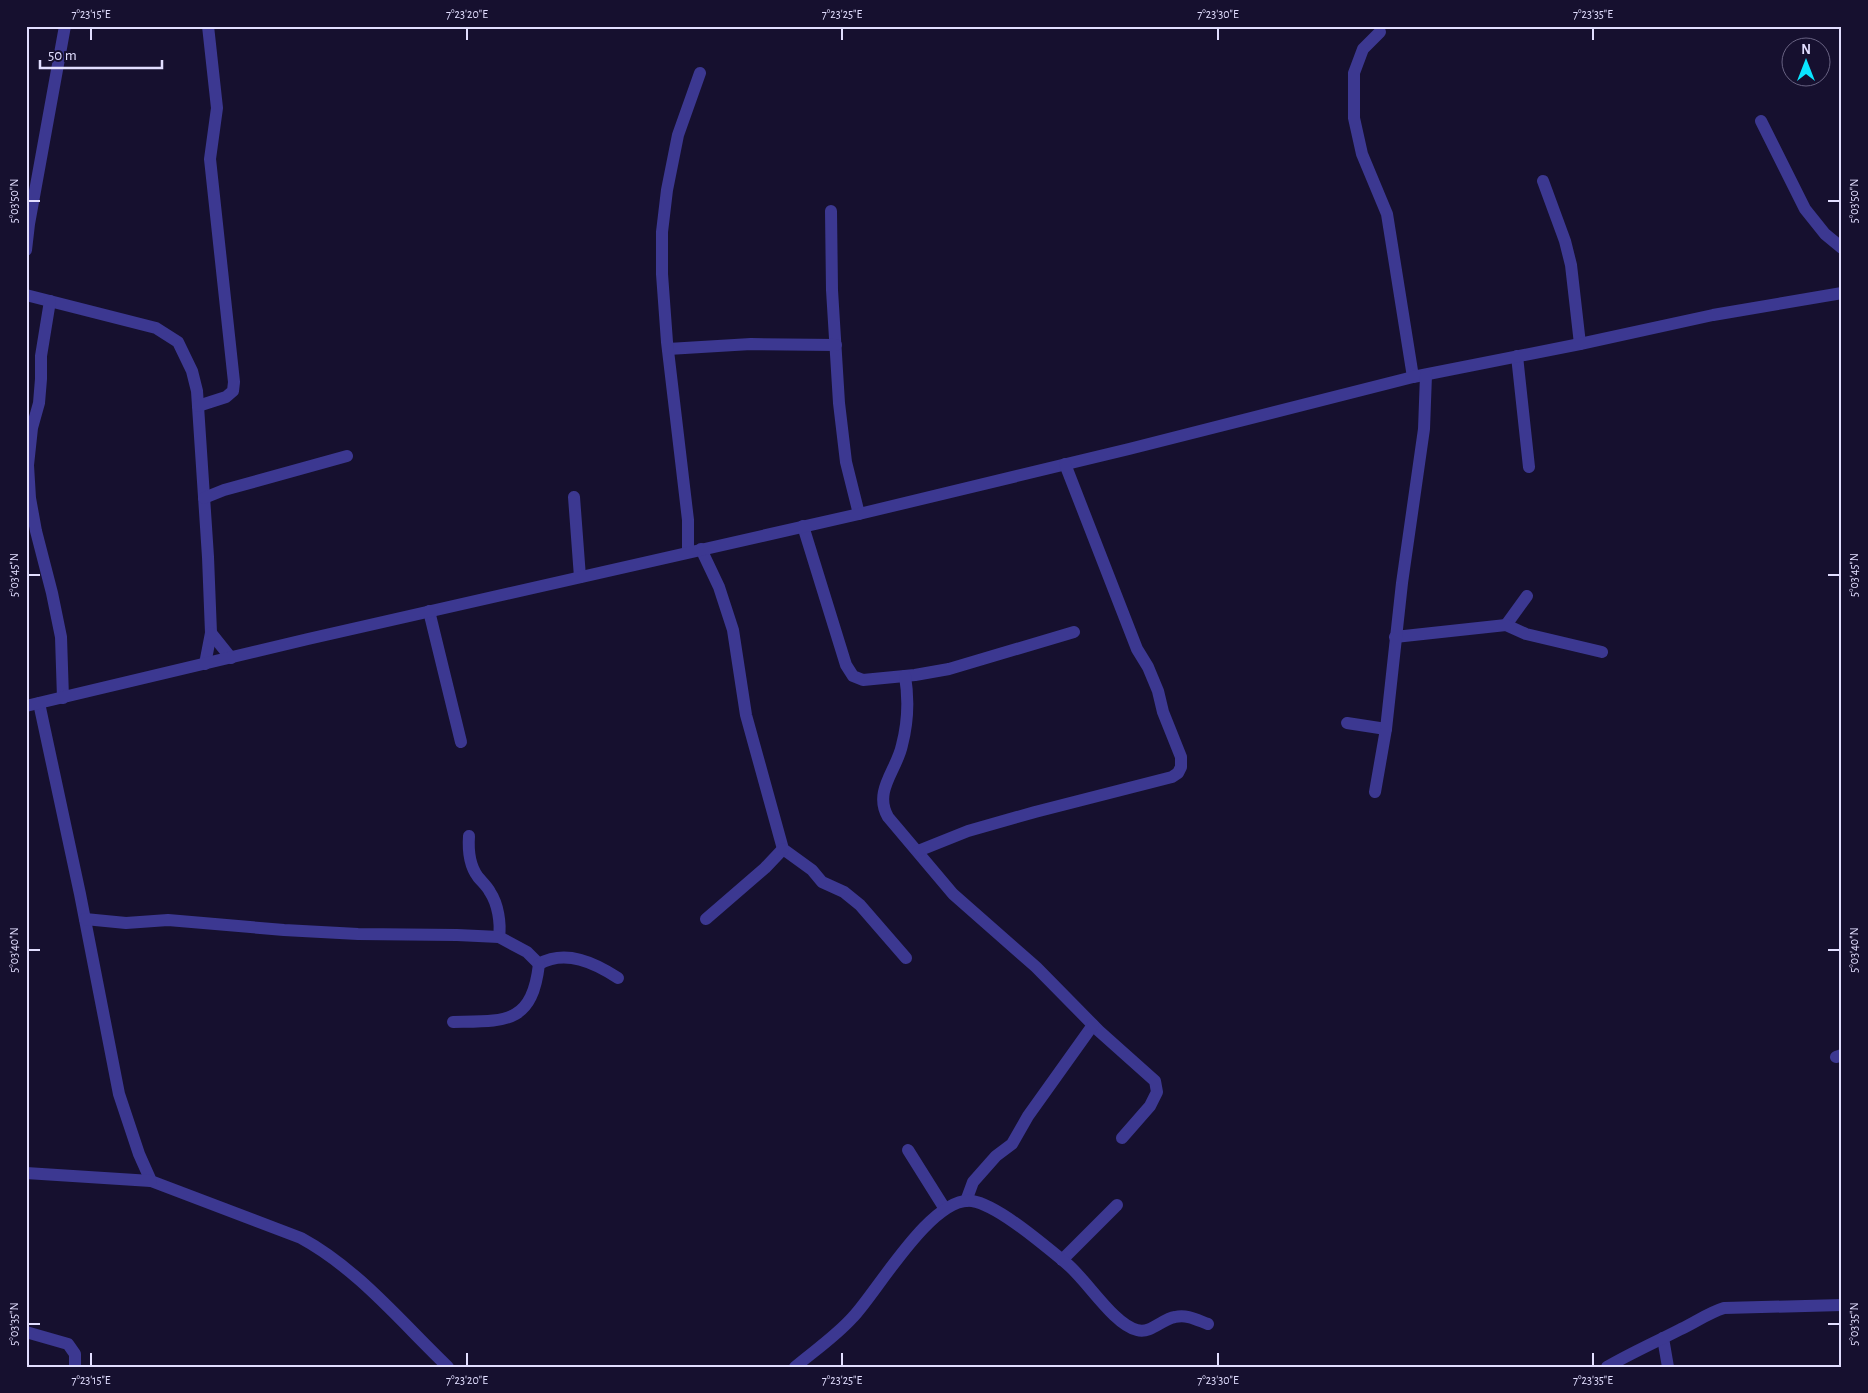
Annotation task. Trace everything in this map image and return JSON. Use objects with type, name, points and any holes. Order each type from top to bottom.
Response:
[{"type":"street","points":[[26,250],[29,224],[65,26]]},
{"type":"street","points":[[198,406],[226,397],[233,391],[234,382],[210,159],[217,108],[208,26]]},
{"type":"street","points":[[1375,792],[1386,729],[1395,637],[1424,429],[1419,376],[1387,214],[1362,154],[1354,118],[1354,73],[1363,48],[1380,32]]},
{"type":"street","points":[[700,73],[678,135],[662,232],[662,274],[668,349],[688,520],[695,551],[719,587],[733,630],[746,715],[783,849],[812,870],[822,882],[844,892],[860,905],[906,958]]},
{"type":"street","points":[[1760,121],[1805,209],[1825,234],[1842,248]]},
{"type":"street","points":[[1543,181],[1565,240],[1571,265],[1580,344]]},
{"type":"street","points":[[831,211],[832,290],[839,403],[846,462],[859,514]]},
{"type":"street","points":[[26,706],[859,514],[1419,376],[1713,315],[1842,293]]},
{"type":"street","points":[[26,295],[156,328],[178,342],[192,371],[198,406],[208,557],[210,633],[205,664]]},
{"type":"street","points":[[50,301],[41,356],[39,402],[32,428],[28,465],[30,498],[36,531],[61,637],[63,698]]},
{"type":"street","points":[[668,349],[751,344],[836,345]]},
{"type":"street","points":[[1518,356],[1529,467]]},
{"type":"street","points":[[204,498],[224,490],[347,456]]},
{"type":"street","points":[[918,851],[968,831],[1172,777],[1178,773],[1181,766],[1181,757],[1163,712],[1158,691],[1148,667],[1136,649],[1065,464]]},
{"type":"street","points":[[574,497],[580,577]]},
{"type":"street","points":[[803,526],[846,665],[853,676],[863,680],[949,669],[1074,632]]},
{"type":"street","points":[[1506,625],[1528,596]]},
{"type":"street","points":[[429,612],[461,742]]},
{"type":"street","points":[[1395,637],[1506,625],[1526,634],[1602,652]]},
{"type":"street","points":[[210,633],[230,658]]},
{"type":"street","points":[[905,676],[908,714],[902,747],[886,782],[882,808],[953,894],[1036,967],[1093,1025],[1156,1082],[1157,1092],[1150,1106],[1122,1138]]},
{"type":"street","points":[[39,703],[85,919],[119,1094],[150,1181]]},
{"type":"street","points":[[1347,723],[1386,729]]},
{"type":"street","points":[[469,836],[468,849],[472,863],[477,876],[491,893],[498,912],[499,937]]},
{"type":"street","points":[[706,919],[765,868],[783,849]]},
{"type":"street","points":[[85,919],[126,923],[168,920],[358,934],[457,934],[499,937],[527,952],[539,964]]},
{"type":"street","points":[[539,964],[546,960],[565,958],[583,960],[602,968],[618,978]]},
{"type":"street","points":[[453,1022],[498,1021],[515,1016],[529,1003],[537,982],[539,964]]},
{"type":"street","points":[[966,1201],[973,1182],[996,1156],[1012,1144],[1028,1116],[1093,1025]]},
{"type":"street","points":[[908,1150],[945,1209]]},
{"type":"street","points":[[26,1173],[150,1181],[301,1238],[333,1257],[366,1286],[448,1367]]},
{"type":"street","points":[[795,1367],[854,1317],[912,1240],[945,1209],[966,1201],[972,1201],[988,1207],[1014,1223],[1074,1269],[1126,1326],[1138,1331],[1150,1329],[1174,1316],[1186,1316],[1208,1324]]},
{"type":"street","points":[[1062,1260],[1117,1205]]},
{"type":"street","points":[[1607,1367],[1708,1313],[1724,1308],[1842,1305]]},
{"type":"street","points":[[26,1332],[68,1344],[75,1354],[75,1367]]},
{"type":"street","points":[[1663,1338],[1668,1367]]}]
